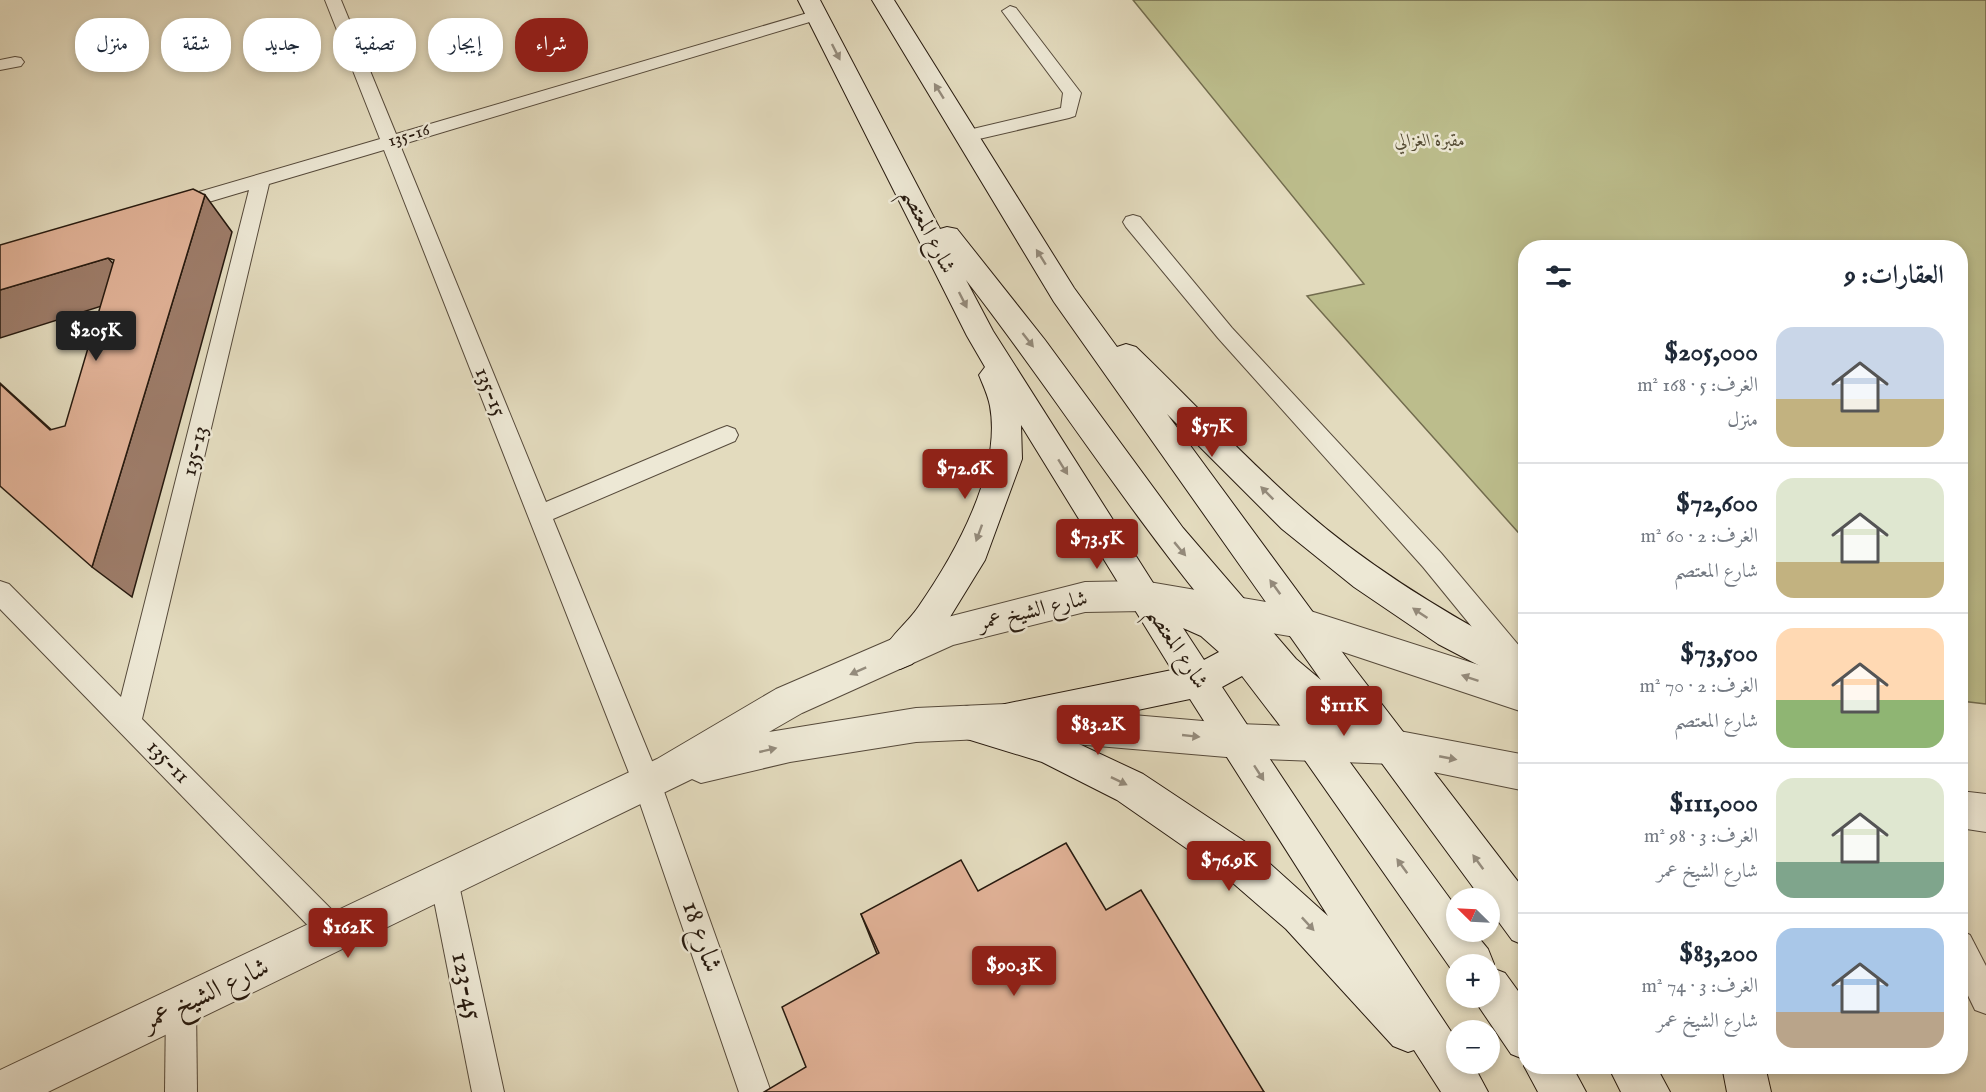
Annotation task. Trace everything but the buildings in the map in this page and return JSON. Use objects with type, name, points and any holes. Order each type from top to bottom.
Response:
[{"type":"main road","points":[[883,0],[1064,295],[1301,623],[1518,915]]},
{"type":"main road","name":"شارع المعتصم","points":[[813,8],[981,336],[1143,596],[1466,1092]]},
{"type":"main road","points":[[901,179],[1035,348],[1171,538],[1232,611],[1315,744],[1466,954]]},
{"type":"main road","points":[[1064,295],[1293,520],[1366,577],[1450,633],[1518,669]]},
{"type":"main road","points":[[900,653],[930,619],[973,550],[1006,459],[1005,406],[981,336]]},
{"type":"main road","points":[[1143,596],[1213,625],[1283,669],[1343,722],[1394,747]]},
{"type":"main road","name":"شارع الشيخ عمر","points":[[1,1092],[658,777],[789,701],[948,631],[1085,597],[1143,596],[1301,623],[1518,694]]},
{"type":"main road","points":[[1005,721],[1199,681],[1301,623]]},
{"type":"main road","name":"شارع الشيخ عمر","points":[[658,777],[790,745],[916,725],[1005,721],[1238,741],[1394,747],[1518,771]]},
{"type":"main road","points":[[967,723],[1049,747],[1130,787],[1233,857],[1300,915],[1466,1092]]},
{"type":"main road","points":[[1968,810],[1986,813]]},
{"type":"main road","points":[[1500,1002],[1518,1027]]},
{"type":"main road","points":[[1551,1074],[1564,1092]]},
{"type":"main road","points":[[1635,1074],[1648,1092]]},
{"type":"main road","points":[[1745,1074],[1749,1092]]},
{"type":"lane","name":"135-15","points":[[333,0],[539,515],[658,777]]},
{"type":"lane","name":"135-16","points":[[159,211],[390,142],[813,8]]},
{"type":"lane","points":[[966,136],[1069,112],[1072,93],[1010,11]]},
{"type":"lane","name":"135-13","points":[[128,723],[261,180]]},
{"type":"lane","points":[[1133,222],[1225,333],[1432,560],[1518,663]]},
{"type":"lane","points":[[539,515],[727,435]]},
{"type":"lane","name":"135-11","points":[[0,592],[335,933]]},
{"type":"lane","name":"شارع 18","points":[[658,777],[755,1092]]},
{"type":"lane","name":"123-45","points":[[444,880],[488,1092]]},
{"type":"lane","points":[[1968,962],[1986,999]]},
{"type":"lane","points":[[181,1006],[181,1092]]},
{"type":"green space","name":"مقبرة الغزالي","points":[[1133,0],[1986,0],[1986,704],[1968,702],[1968,240],[1518,240],[1518,532],[1307,296],[1364,284]]}]
